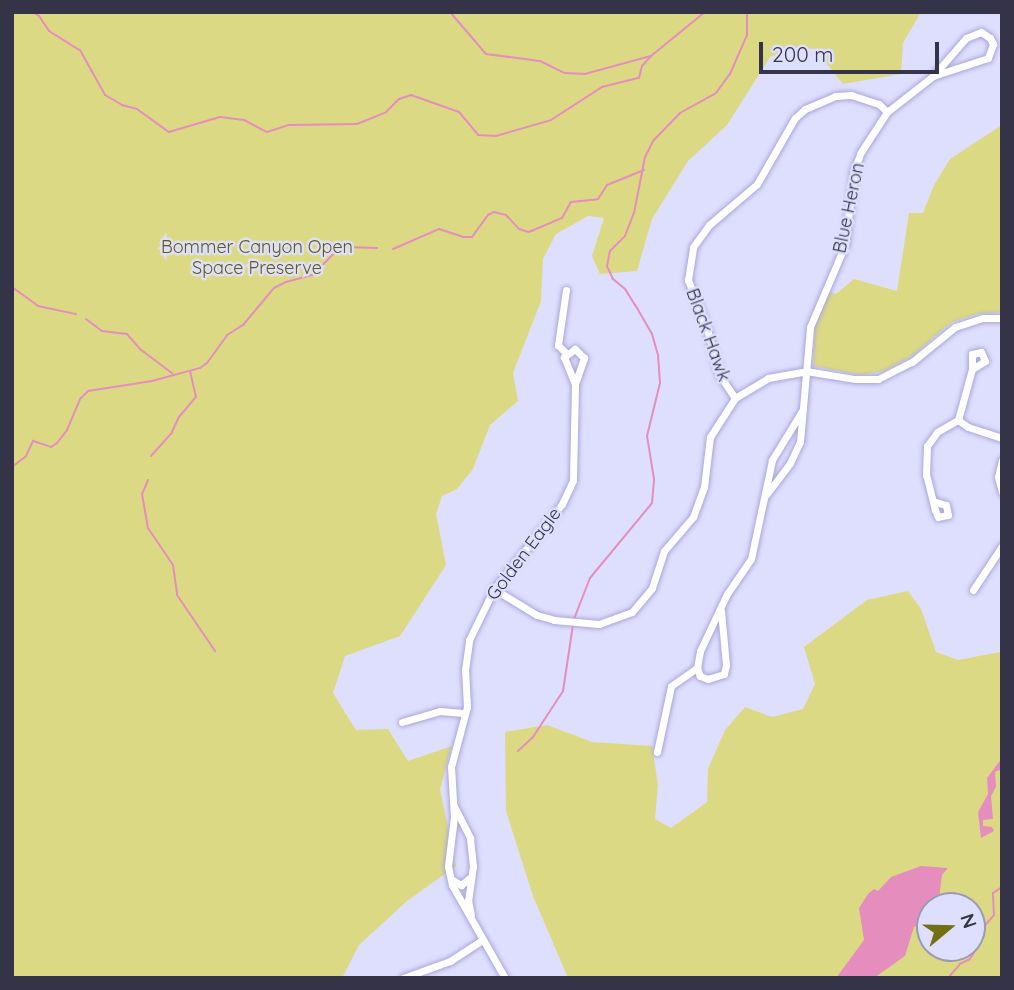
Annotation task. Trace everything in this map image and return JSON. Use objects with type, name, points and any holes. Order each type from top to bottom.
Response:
[{"type":"street","name":"Blue Heron","points":[[766,495],[790,463],[800,442],[805,407],[808,341],[814,312],[845,245],[855,170],[869,136],[887,112],[933,76],[970,34],[981,32],[990,38],[993,52],[988,58],[933,76]]},
{"type":"street","name":"Black Hawk","points":[[735,398],[720,376],[688,279],[693,247],[709,225],[757,184],[795,118],[806,109],[835,96],[851,95],[879,104],[887,112]]},
{"type":"street","points":[[566,290],[558,345],[567,354]]},
{"type":"street","points":[[495,589],[537,615],[554,620],[598,624],[632,612],[652,588],[664,551],[693,517],[704,487],[710,437],[735,398],[768,378],[806,372],[855,379],[878,379],[893,374],[912,362],[955,327],[983,318],[1002,318]]},
{"type":"street","name":"Golden Eagle","points":[[505,978],[451,879],[448,866],[454,817],[451,767],[466,713],[465,653],[479,615],[495,589],[568,494],[576,461],[575,384],[584,358],[575,349],[567,354],[567,367],[575,384]]},
{"type":"street","points":[[935,502],[926,475],[928,446],[937,432],[958,420],[972,369]]},
{"type":"street","name":"Blue Heron","points":[[696,668],[706,635],[735,580],[751,559],[776,451],[805,407]]},
{"type":"street","points":[[958,420],[968,427],[1002,438]]},
{"type":"street","points":[[1002,460],[998,477],[1002,492]]},
{"type":"street","points":[[973,590],[1002,547]]},
{"type":"street","points":[[657,752],[671,686],[696,668],[700,676],[708,679],[724,674],[726,643],[721,611]]},
{"type":"street","points":[[411,709],[413,719]]},
{"type":"street","points":[[402,722],[440,711],[466,713]]},
{"type":"street","name":"Golden Eagle","points":[[452,803],[471,838],[472,876],[468,900],[472,921]]},
{"type":"street","points":[[451,879],[461,885],[472,876]]},
{"type":"street","points":[[403,978],[450,961],[482,940]]},
{"type":"green space","name":"Bommer Canyon Open Space Preserve","points":[[12,12],[921,12],[903,43],[901,74],[843,84],[815,49],[793,48],[770,57],[727,125],[688,161],[652,219],[637,271],[600,274],[592,256],[604,218],[588,216],[556,234],[543,259],[541,301],[513,373],[518,401],[490,425],[473,469],[457,489],[442,496],[436,514],[446,565],[400,636],[345,656],[333,693],[356,730],[388,729],[408,761],[452,746],[440,789],[456,866],[407,901],[359,945],[342,978],[12,978]]},
{"type":"green space","points":[[1002,125],[1002,312],[977,314],[952,322],[912,356],[885,371],[861,375],[813,366],[815,325],[828,292],[836,294],[854,279],[897,291],[909,213],[923,213],[934,185],[950,159]]},
{"type":"green space","points":[[908,591],[921,609],[936,652],[958,660],[1000,652],[1002,649],[1002,978],[568,978],[533,896],[506,811],[505,732],[547,725],[592,742],[652,746],[658,785],[655,819],[671,828],[707,802],[708,769],[725,730],[745,707],[772,717],[803,709],[815,684],[804,647],[867,600]]},
{"type":"shaded area","points":[[1002,758],[1002,769],[995,772],[996,787],[991,796],[993,819],[983,820],[983,826],[992,827],[994,831],[981,838],[978,812],[988,794],[987,778]]},
{"type":"shaded area","points":[[921,866],[948,868],[942,875],[940,892],[916,892],[916,926],[905,956],[874,978],[836,978],[864,940],[859,908],[868,894],[874,889],[878,891],[891,877]]},
{"type":"waterway","points":[[33,12],[49,31],[80,50],[105,95],[122,105],[137,109],[169,132],[220,117],[244,120],[267,132],[289,125],[357,124],[386,112],[399,99],[411,95],[459,112],[478,135],[496,136],[551,120],[602,87],[639,78],[642,66],[651,56]]},
{"type":"waterway","points":[[450,12],[486,54],[540,61],[565,73],[585,74],[651,56],[705,12]]},
{"type":"waterway","points":[[574,619],[590,578],[652,503],[654,479],[647,436],[660,383],[658,355],[652,334],[625,289],[613,279],[607,266],[610,251],[625,236],[634,213],[645,157],[653,141],[680,113],[716,93],[730,74],[747,35],[747,12]]},
{"type":"waterway","points":[[393,249],[439,229],[463,237],[472,237],[488,215],[494,212],[506,215],[519,229],[529,232],[562,218],[571,202],[598,199],[607,185],[644,170]]},
{"type":"waterway","points":[[12,467],[26,456],[33,441],[51,447],[57,443],[67,430],[80,399],[88,391],[152,381],[200,368],[207,363],[227,335],[243,325],[274,288],[313,275],[335,252],[346,247],[377,248]]},
{"type":"waterway","points":[[12,287],[38,306],[76,314]]},
{"type":"waterway","points":[[86,319],[102,331],[127,334],[140,349],[173,374]]},
{"type":"waterway","points":[[151,456],[171,434],[179,417],[196,397],[190,372]]},
{"type":"waterway","points":[[148,480],[142,494],[148,528],[173,565],[177,595],[215,651]]},
{"type":"waterway","points":[[518,751],[533,737],[563,691],[573,625]]},
{"type":"waterway","points":[[948,978],[960,964],[970,959],[976,949],[981,930],[994,915],[993,893],[1002,887]]}]
